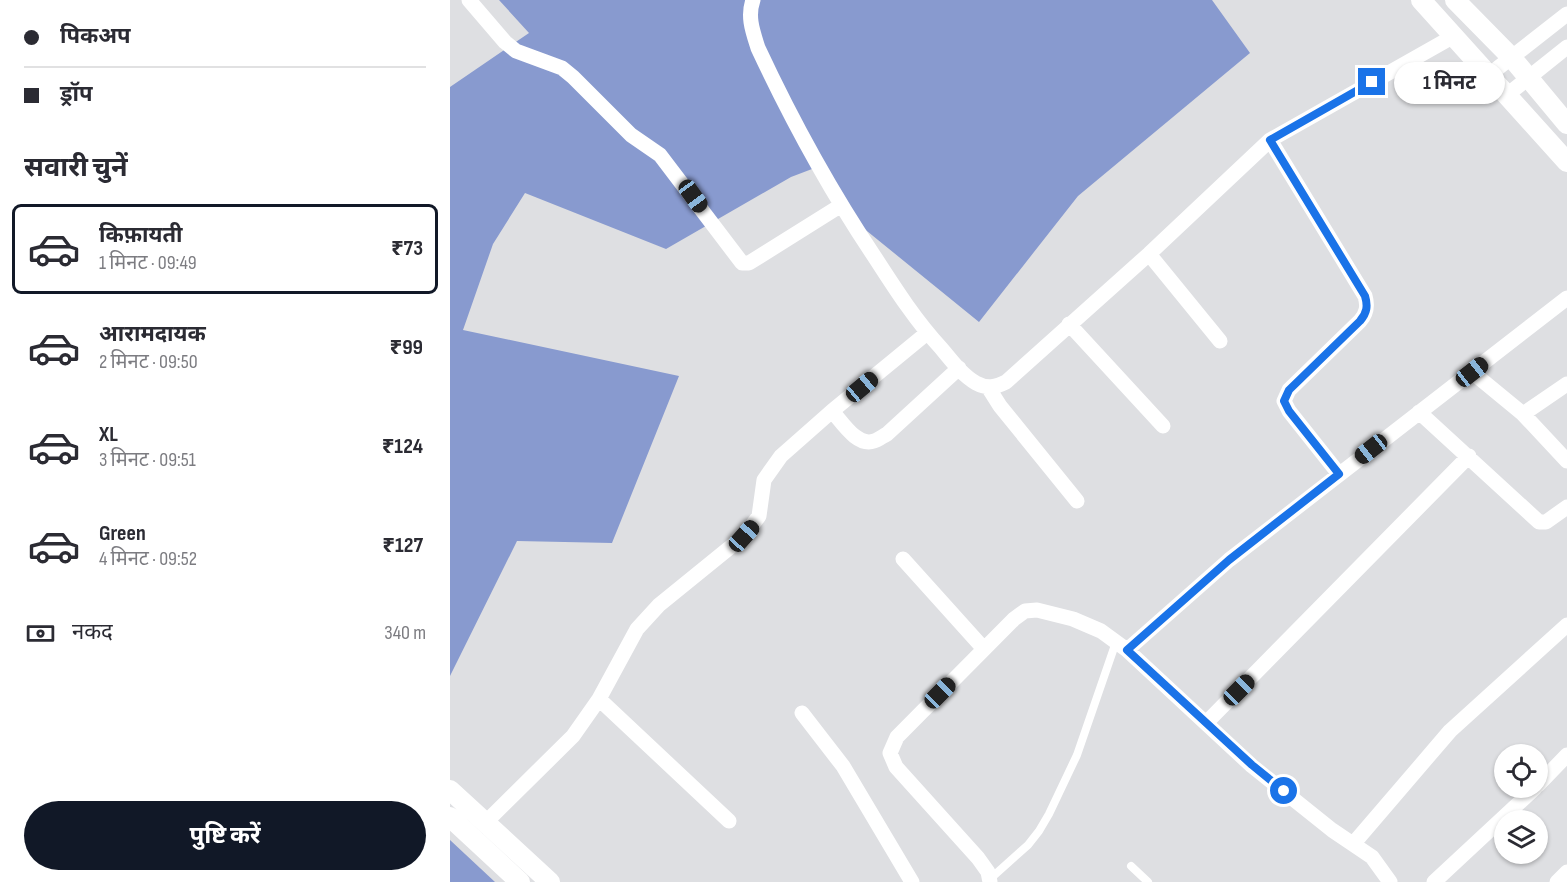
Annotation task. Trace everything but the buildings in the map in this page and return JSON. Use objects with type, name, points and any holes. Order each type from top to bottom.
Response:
[{"type":"street","points":[[469,0],[505,42],[516,51],[562,68],[631,135],[660,155],[742,263],[749,263],[840,206]]},
{"type":"street","points":[[753,0],[750,15],[758,48],[840,206],[927,333],[977,384],[988,387],[996,387],[1006,382],[1149,254],[1270,140],[1454,36]]},
{"type":"street","points":[[1422,0],[1567,162]]},
{"type":"street","points":[[1455,0],[1512,58],[1567,124]]},
{"type":"street","points":[[1489,75],[1567,14]]},
{"type":"street","points":[[1507,95],[1567,47]]},
{"type":"street","points":[[1270,140],[1365,296],[1367,304],[1365,316],[1289,390],[1284,401],[1289,411],[1339,474]]},
{"type":"street","points":[[1149,254],[1220,341]]},
{"type":"street","points":[[1122,646],[1229,560],[1567,298]]},
{"type":"street","points":[[1069,324],[1163,426]]},
{"type":"street","points":[[485,823],[573,736],[599,699],[637,629],[659,605],[749,531],[759,516],[764,480],[781,456],[927,333]]},
{"type":"street","points":[[832,411],[855,436],[867,442],[875,441],[887,434],[959,368]]},
{"type":"street","points":[[1472,372],[1523,414],[1567,461]]},
{"type":"street","points":[[1523,414],[1567,384]]},
{"type":"street","points":[[988,387],[1000,406],[1077,501]]},
{"type":"street","points":[[1419,412],[1539,522],[1546,522],[1567,507]]},
{"type":"street","points":[[1206,723],[1469,456]]},
{"type":"street","points":[[903,559],[984,649]]},
{"type":"street","points":[[990,880],[978,858],[896,767],[890,753],[897,737],[1014,619],[1025,611],[1037,610],[1087,624],[1122,646],[1270,780],[1332,830],[1372,857],[1390,882]]},
{"type":"street","points":[[1354,843],[1450,731],[1567,625]]},
{"type":"street","points":[[599,699],[729,821]]},
{"type":"street","points":[[802,713],[843,766],[912,882]]},
{"type":"street","points":[[1548,774],[1567,755]]},
{"type":"street","points":[[450,790],[550,882]]},
{"type":"street","points":[[1434,882],[1523,798]]},
{"type":"street","points":[[450,817],[520,882]]},
{"type":"street","points":[[1557,882],[1567,872]]},
{"type":"lane","points":[[990,880],[1028,845],[1054,805],[1122,646]]},
{"type":"lane","points":[[1131,866],[1148,882]]},
{"type":"shaded area","points":[[499,0],[1212,0],[1250,53],[1078,196],[979,322],[846,214],[812,169],[791,177],[666,249],[525,193],[493,244],[463,330],[679,376],[612,543],[517,541],[450,676],[450,87],[529,33]]},
{"type":"shaded area","points":[[450,840],[495,882],[450,882]]},
{"type":"route","points":[[1284,791],[1252,765],[1127,650],[1229,560],[1339,474],[1289,411],[1284,401],[1289,390],[1365,316],[1367,304],[1365,296],[1270,140],[1372,82]]}]
